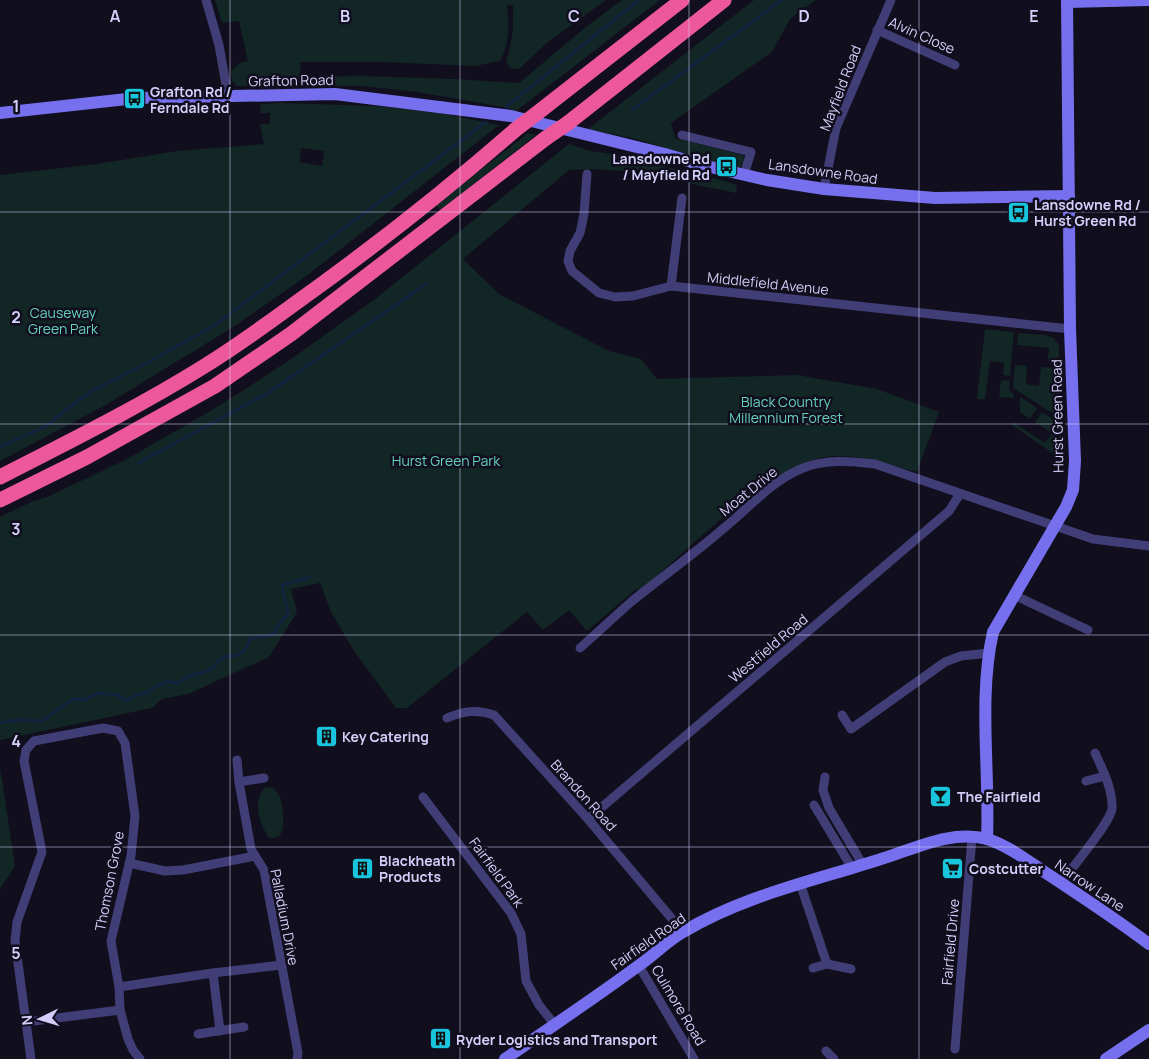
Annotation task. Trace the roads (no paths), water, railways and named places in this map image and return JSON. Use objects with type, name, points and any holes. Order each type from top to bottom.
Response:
[{"type":"highway","points":[[0,477],[154,396],[204,367],[262,328],[332,278],[445,190],[515,130],[682,0]]},
{"type":"highway","points":[[0,500],[87,457],[215,386],[291,334],[546,138],[573,128],[724,0]]},
{"type":"street","points":[[206,0],[219,45],[228,96]]},
{"type":"street","name":"Mayfield Road","points":[[824,189],[836,128],[891,0]]},
{"type":"street","points":[[1067,1],[1149,0]]},
{"type":"street","name":"Hurst Green Road","points":[[987,839],[986,681],[988,653],[993,632],[1066,507],[1073,490],[1067,1]]},
{"type":"street","name":"Alvin Close","points":[[877,30],[955,65]]},
{"type":"street","name":"Grafton Road","points":[[0,113],[136,98],[335,94],[511,116],[573,128]]},
{"type":"street","name":"Lansdowne Road","points":[[573,128],[744,174],[824,189],[935,198],[1069,196]]},
{"type":"street","points":[[682,135],[751,152],[744,174]]},
{"type":"street","name":"Middlefield Avenue","points":[[587,174],[584,214],[580,233],[570,251],[568,261],[572,271],[599,292],[615,298],[633,296],[671,286],[1070,329]]},
{"type":"street","points":[[671,286],[682,198]]},
{"type":"street","name":"Moat Drive","points":[[580,648],[631,602],[725,528],[758,497],[786,477],[822,462],[839,461],[875,464],[1093,539],[1149,546]]},
{"type":"street","name":"Westfield Road","points":[[588,819],[949,511],[960,494]]},
{"type":"street","points":[[1014,595],[1088,630]]},
{"type":"street","points":[[842,715],[851,729],[945,662],[961,656],[988,653]]},
{"type":"street","name":"Brandon Road","points":[[447,718],[462,711],[484,712],[494,715],[588,819],[683,932]]},
{"type":"street","name":"Thomson Grove","points":[[31,1059],[15,941],[17,922],[42,852],[24,760],[26,750],[34,741],[103,728],[118,731],[125,743],[135,816],[129,864],[111,941],[119,987],[120,1010],[128,1039],[140,1059]]},
{"type":"street","points":[[1061,882],[1102,827],[1112,810],[1105,776],[1095,753]]},
{"type":"street","name":"Palladium Drive","points":[[237,760],[251,849],[264,870],[280,965],[298,1053],[297,1059]]},
{"type":"street","points":[[1086,781],[1105,776]]},
{"type":"street","points":[[825,777],[823,790],[829,808],[858,866]]},
{"type":"street","points":[[239,782],[264,778]]},
{"type":"street","name":"Fairfield Park","points":[[424,797],[511,914],[521,934],[526,981],[539,1005],[555,1024]]},
{"type":"street","points":[[814,805],[858,866]]},
{"type":"street","name":"Fairfield Road","points":[[505,1059],[639,966],[683,932],[728,909],[800,883],[948,838],[972,837],[987,839]]},
{"type":"street","name":"Fairfield Drive","points":[[955,1049],[972,837]]},
{"type":"street","name":"Narrow Lane","points":[[987,839],[1015,852],[1149,944]]},
{"type":"street","points":[[129,864],[165,871],[183,870],[256,856]]},
{"type":"street","points":[[800,883],[827,964]]},
{"type":"street","points":[[813,968],[827,964],[852,969]]},
{"type":"street","points":[[119,987],[280,965]]},
{"type":"street","name":"Culmore Road","points":[[639,966],[694,1059]]},
{"type":"street","points":[[213,973],[220,1031]]},
{"type":"street","points":[[26,1022],[120,1010]]},
{"type":"street","points":[[198,1034],[244,1027]]},
{"type":"street","points":[[1106,1059],[1149,1030]]},
{"type":"street","points":[[826,1051],[834,1059]]},
{"type":"waterway","points":[[506,107],[639,0]]},
{"type":"waterway","points":[[632,110],[782,0]]},
{"type":"waterway","points":[[0,447],[46,426],[92,391],[215,325],[486,122]]},
{"type":"waterway","points":[[138,463],[268,393],[426,284]]},
{"type":"waterway","points":[[0,723],[17,720],[42,721],[73,699],[85,700],[98,693],[118,695],[128,700],[148,692],[166,681],[177,683],[189,676],[208,671],[225,656],[234,656],[241,653],[250,639],[269,636],[275,633],[277,627],[288,614],[282,585],[310,577]]},
{"type":"place","name":"Grafton Rd / Ferndale Rd","points":[[134,99]]},
{"type":"place","name":"Lansdowne Rd / Mayfield Rd","points":[[726,166]]},
{"type":"place","name":"Lansdowne Rd / Hurst Green Rd","points":[[1018,212]]},
{"type":"place","name":"Key Catering","points":[[326,736]]},
{"type":"place","name":"The Fairfield","points":[[941,796]]},
{"type":"place","name":"Blackheath Products","points":[[363,868]]},
{"type":"place","name":"Costcutter","points":[[953,868]]},
{"type":"place","name":"Ryder Logistics and Transport","points":[[440,1039]]},
{"type":"park label","name":"Causeway Green Park","points":[[63,320]]},
{"type":"park label","name":"Black Country Millennium Forest","points":[[786,410]]},
{"type":"park label","name":"Hurst Green Park","points":[[446,460]]}]
